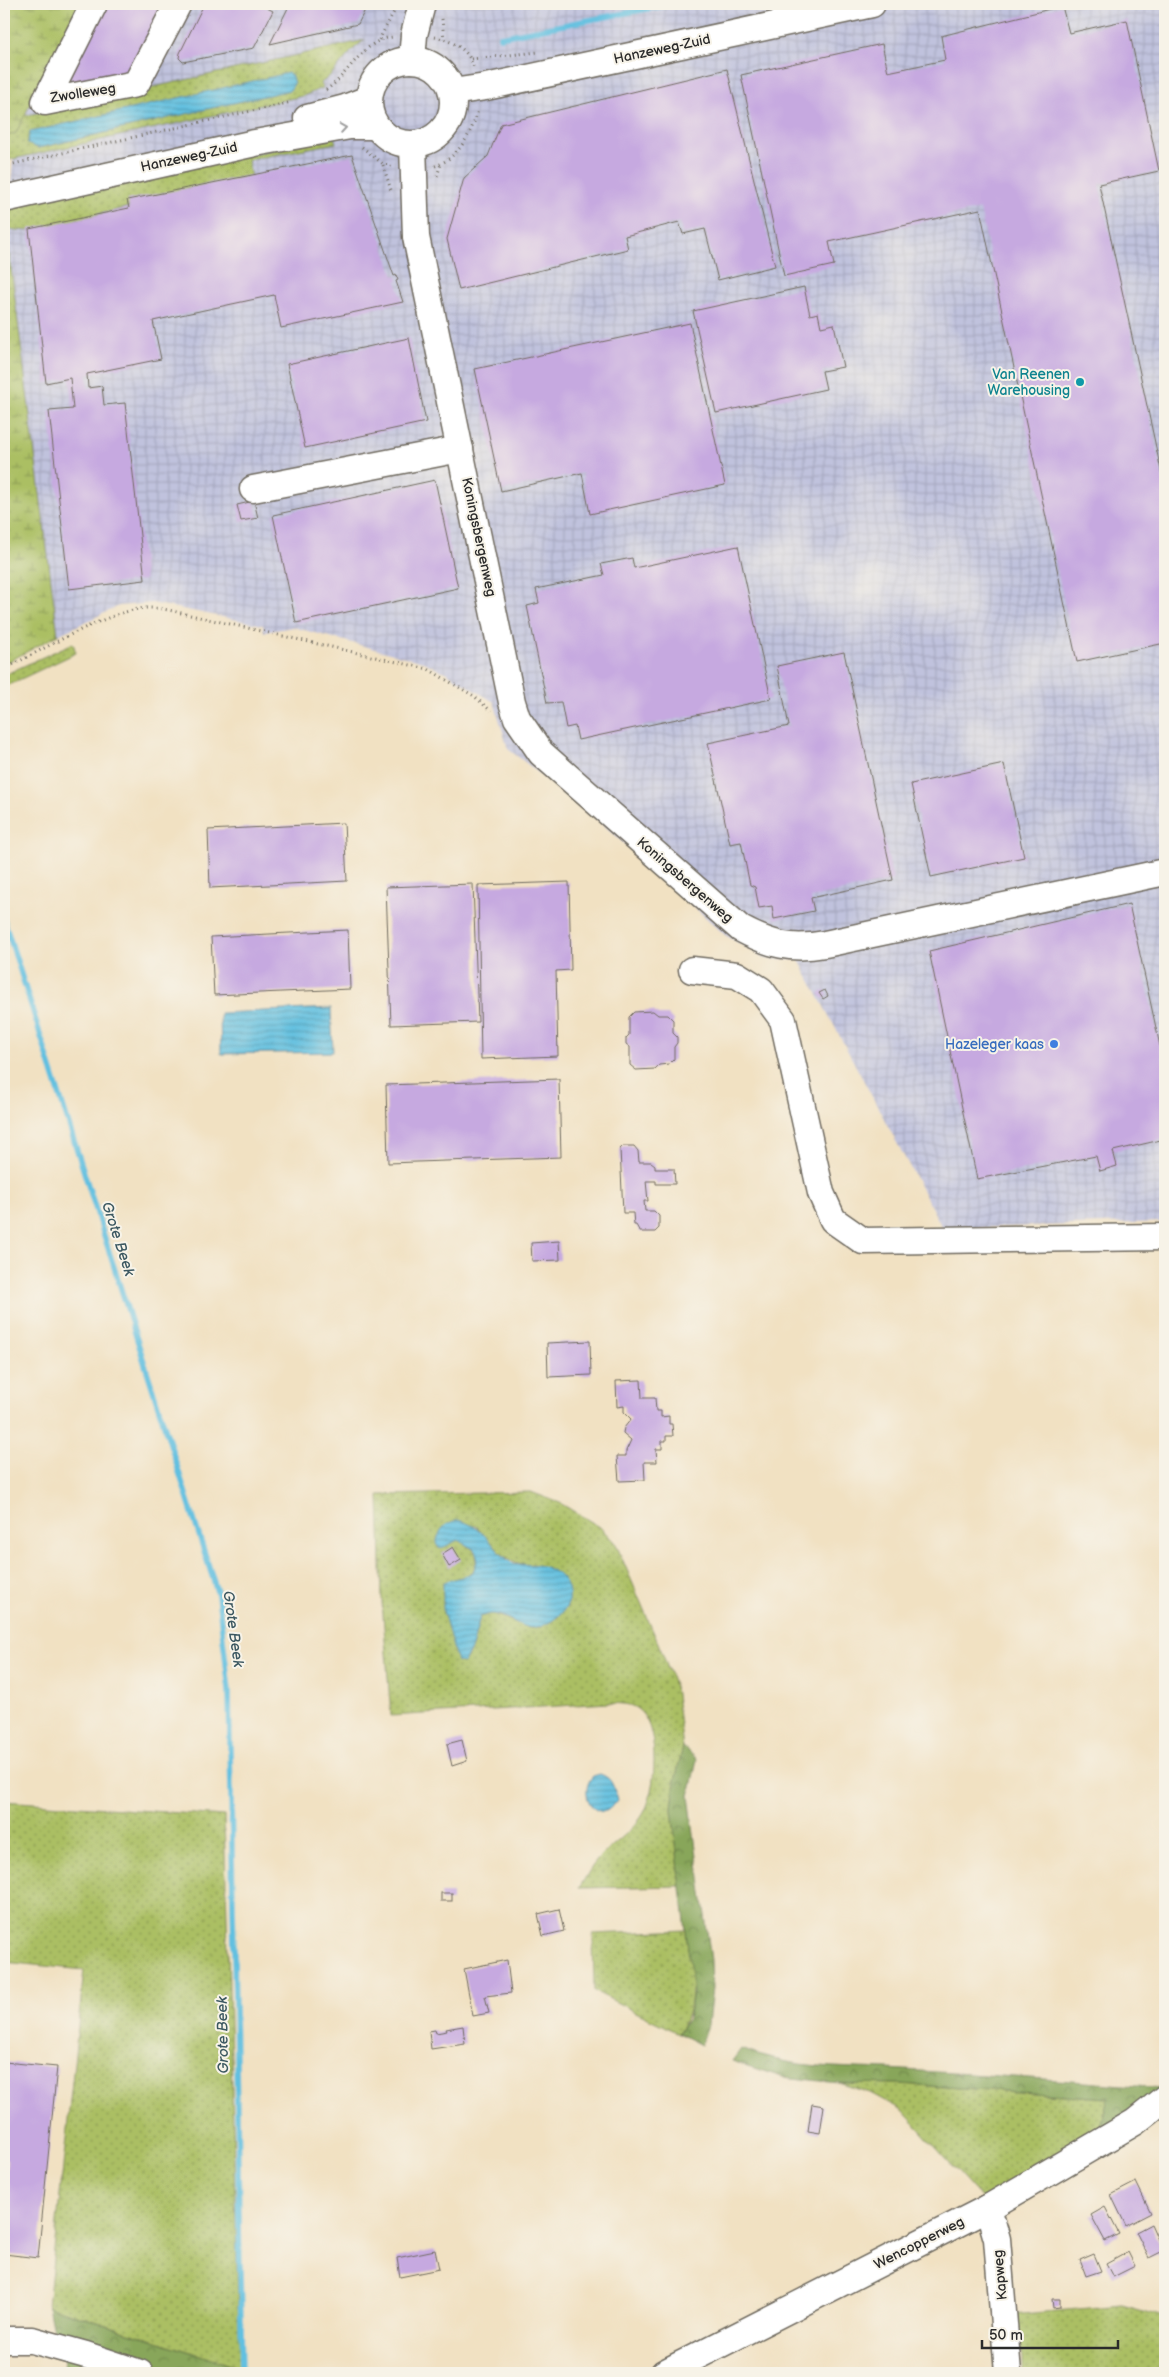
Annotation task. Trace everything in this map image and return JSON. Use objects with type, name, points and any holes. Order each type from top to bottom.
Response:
[{"type":"street","name":"Zwolleweg","points":[[94,4],[45,102],[136,84],[178,4]]},
{"type":"street","points":[[412,60],[414,36],[422,4]]},
{"type":"street","name":"Hanzeweg-Zuid","points":[[452,92],[486,87],[872,4]]},
{"type":"street","points":[[412,60],[427,64],[438,70],[452,92],[453,105],[444,128],[430,139],[413,144],[398,143],[385,136],[375,126],[370,112],[368,99],[372,86],[379,74],[389,66],[402,61],[412,60]]},
{"type":"street","name":"Hanzeweg-Zuid","points":[[4,185],[252,131],[345,108],[368,99]]},
{"type":"street","name":"Hanzeweg-Zuid","points":[[4,198],[255,143],[350,126],[375,126]]},
{"type":"street","name":"Koningsbergenweg","points":[[413,144],[416,237],[512,702],[522,726],[541,753],[741,929],[760,940],[780,945],[810,947],[1165,872]]},
{"type":"street","points":[[253,489],[460,448]]},
{"type":"street","points":[[737,975],[760,940]]},
{"type":"street","points":[[692,970],[737,975],[761,990],[783,1020],[822,1193],[832,1220],[863,1241],[1165,1237]]},
{"type":"street","name":"Wencopperweg","points":[[664,2373],[988,2208],[1135,2122],[1165,2098]]},
{"type":"street","name":"Kapweg","points":[[988,2208],[997,2239],[1008,2373]]},
{"type":"street","points":[[4,2340],[32,2340],[140,2373]]},
{"type":"path","points":[[379,40],[398,4]]},
{"type":"path","points":[[1161,4],[1165,6]]},
{"type":"path","points":[[323,91],[338,81]]},
{"type":"path","points":[[4,166],[296,102]]},
{"type":"path","points":[[4,669],[96,623],[127,612],[150,608],[226,622],[428,669],[474,696],[497,716]]},
{"type":"shaded area","points":[[80,4],[1165,4],[1165,1222],[943,1229],[799,960],[767,959],[725,935],[594,816],[508,749],[494,702],[447,673],[423,662],[293,627],[264,632],[263,625],[152,603],[119,606],[58,635],[6,228],[16,134]]},
{"type":"green space","points":[[4,4],[80,4],[16,133],[4,137]]},
{"type":"green space","points":[[365,40],[321,83],[323,88],[303,96],[4,161],[4,137],[16,133],[23,116]],"holes":[[[292,87],[289,90],[38,148]]]},
{"type":"green space","points":[[334,137],[336,143],[248,160],[251,177],[31,231],[4,229],[4,206]]},
{"type":"green space","points":[[6,228],[58,635],[4,664],[4,229]]},
{"type":"green space","points":[[73,643],[76,653],[4,687],[4,675]]},
{"type":"green space","points":[[531,1492],[560,1503],[600,1527],[616,1544],[675,1687],[683,1747],[675,1781],[672,1809],[681,1886],[579,1888],[598,1859],[638,1821],[647,1806],[650,1796],[654,1768],[652,1739],[644,1716],[633,1706],[609,1703],[391,1716],[382,1602],[379,1495]],"holes":[[[475,1525],[508,1558],[516,1562],[536,1565],[541,1627],[530,1628],[492,1613],[480,1617],[472,1647],[464,1663],[457,1662],[465,1576],[473,1572],[476,1555],[472,1549],[458,1540]]]},
{"type":"green space","points":[[683,1747],[697,1759],[689,1796],[711,1960],[712,1988],[708,2025],[701,2045],[678,2033],[688,2019],[693,1993],[672,1809],[675,1781]]},
{"type":"green space","points":[[4,1801],[224,1816],[240,2368],[48,2306],[84,1970],[4,1962]]},
{"type":"green space","points":[[686,1930],[692,1996],[690,2008],[678,2033],[594,1991],[593,1934]]},
{"type":"green space","points":[[741,2049],[783,2061],[822,2066],[969,2074],[1162,2088],[1099,2135],[1108,2098],[901,2084],[839,2083],[782,2077],[732,2061]]},
{"type":"green space","points":[[839,2083],[901,2084],[1108,2098],[1099,2135],[985,2202],[902,2110],[870,2093]]},
{"type":"green space","points":[[1122,2305],[1165,2317],[1165,2373],[1023,2373],[1023,2357],[1011,2315]]},
{"type":"green space","points":[[48,2306],[240,2368],[240,2373],[181,2373],[53,2331]]},
{"type":"green space","points":[[65,2354],[120,2373],[64,2373]]},
{"type":"water","points":[[288,73],[292,76],[294,84],[290,90],[38,148],[27,144],[30,132]]},
{"type":"water","points":[[331,1008],[333,1052],[221,1054],[220,1013]]},
{"type":"water","points":[[458,1520],[475,1527],[511,1562],[537,1565],[556,1572],[568,1587],[569,1594],[569,1601],[562,1613],[542,1626],[535,1628],[497,1615],[490,1614],[480,1617],[472,1647],[464,1663],[457,1662],[443,1611],[443,1582],[473,1572],[478,1559],[475,1550],[458,1540],[440,1549],[436,1544],[443,1528],[449,1523]]},
{"type":"water","points":[[600,1774],[610,1781],[617,1800],[606,1811],[595,1809],[588,1800],[587,1794],[589,1781],[593,1776]]},
{"type":"building","points":[[103,4],[167,4],[134,74],[60,90]]},
{"type":"building","points":[[204,4],[259,4],[273,11],[254,48],[183,62],[179,58],[180,53]]},
{"type":"building","points":[[290,4],[368,4],[358,24],[270,44]]},
{"type":"building","name":"Van Reenen Warehousing","points":[[1062,6],[1069,33],[1127,20],[1159,171],[1099,184],[1165,489],[1165,643],[1077,662],[980,209],[829,242],[834,265],[784,276],[741,75],[882,44],[888,72],[945,60],[941,36]]},
{"type":"building","points":[[727,69],[775,266],[718,280],[705,229],[683,234],[679,222],[625,236],[628,249],[459,290],[447,239],[464,178],[488,156],[501,124]]},
{"type":"building","points":[[352,155],[394,276],[396,275],[398,280],[396,281],[403,302],[281,328],[274,295],[153,321],[161,359],[87,374],[88,388],[102,386],[104,405],[125,403],[145,580],[69,589],[49,411],[73,409],[70,378],[46,383],[29,229],[129,208],[127,200]]},
{"type":"building","points":[[804,287],[810,315],[818,313],[821,327],[834,324],[843,367],[822,371],[826,389],[716,413],[693,311]]},
{"type":"building","points":[[690,323],[725,485],[590,514],[582,473],[501,491],[475,369]]},
{"type":"building","points":[[409,338],[426,422],[305,448],[287,364]]},
{"type":"building","points":[[435,480],[458,588],[296,623],[273,515]]},
{"type":"building","points":[[254,501],[258,518],[241,521],[237,505]]},
{"type":"building","points":[[738,546],[771,699],[578,740],[575,726],[566,728],[561,702],[547,703],[527,606],[539,603],[536,589],[604,575],[601,564],[632,558],[634,568]]},
{"type":"building","points":[[844,652],[893,880],[811,898],[814,911],[774,919],[772,906],[759,908],[755,887],[750,885],[741,842],[730,844],[708,743],[789,726],[777,666]]},
{"type":"building","points":[[1004,764],[1024,857],[931,877],[911,784]]},
{"type":"building","points":[[344,823],[347,881],[210,888],[208,830]]},
{"type":"building","points":[[569,882],[571,970],[556,971],[558,1056],[481,1059],[478,885]]},
{"type":"building","points":[[473,884],[478,1022],[391,1025],[386,887]]},
{"type":"building","points":[[1129,904],[1165,1069],[1165,1139],[1113,1151],[1117,1166],[1100,1171],[1096,1156],[977,1179],[929,951]]},
{"type":"building","points":[[348,930],[350,989],[214,995],[211,937]]},
{"type":"building","points":[[825,990],[828,996],[823,999],[819,993]]},
{"type":"building","points":[[653,1011],[658,1015],[668,1015],[673,1020],[673,1033],[677,1037],[677,1043],[674,1047],[674,1059],[669,1064],[659,1065],[655,1069],[636,1070],[630,1065],[630,1047],[626,1044],[626,1038],[629,1035],[629,1017],[634,1012]]},
{"type":"building","points":[[559,1079],[561,1157],[388,1163],[386,1085]]},
{"type":"building","points":[[623,1146],[634,1146],[638,1151],[639,1162],[651,1162],[655,1165],[655,1169],[674,1169],[675,1184],[656,1184],[656,1181],[646,1181],[648,1201],[644,1201],[645,1211],[654,1211],[659,1216],[659,1228],[655,1232],[640,1232],[636,1225],[634,1225],[633,1213],[623,1213],[620,1149]]},
{"type":"building","points":[[559,1241],[560,1260],[532,1261],[531,1243]]},
{"type":"building","points":[[590,1341],[591,1375],[548,1377],[547,1343]]},
{"type":"building","points":[[641,1380],[642,1398],[655,1398],[656,1411],[661,1411],[661,1417],[669,1416],[669,1424],[672,1424],[673,1436],[666,1436],[666,1441],[662,1441],[662,1449],[656,1449],[657,1462],[644,1462],[645,1480],[619,1481],[617,1456],[626,1456],[631,1440],[623,1433],[624,1428],[631,1419],[624,1412],[624,1406],[617,1407],[616,1381]]},
{"type":"building","points":[[453,1547],[461,1560],[449,1567],[442,1554]]},
{"type":"building","points":[[462,1740],[467,1761],[452,1766],[447,1744]]},
{"type":"building","points":[[441,1893],[452,1893],[452,1901],[441,1901]]},
{"type":"building","points":[[559,1909],[564,1931],[543,1936],[538,1914]]},
{"type":"building","points":[[507,1960],[511,1993],[485,1996],[489,2013],[473,2016],[464,1969]]},
{"type":"building","points":[[463,2026],[465,2044],[431,2049],[429,2031],[435,2030],[436,2033]]},
{"type":"building","points":[[4,2062],[57,2067],[38,2258],[4,2254],[4,2189],[7,2160],[4,2160]]},
{"type":"building","points":[[812,2104],[824,2106],[820,2133],[808,2131]]},
{"type":"building","points":[[1136,2182],[1151,2213],[1126,2226],[1111,2195]]},
{"type":"building","points":[[1105,2207],[1119,2234],[1105,2241],[1091,2215]]},
{"type":"building","points":[[1151,2224],[1163,2251],[1149,2258],[1136,2232]]},
{"type":"building","points":[[435,2250],[439,2269],[400,2277],[397,2258]]},
{"type":"building","points":[[1128,2252],[1135,2266],[1113,2277],[1106,2264]]},
{"type":"building","points":[[1094,2254],[1101,2271],[1086,2276],[1080,2260]]},
{"type":"building","points":[[1052,2299],[1060,2299],[1060,2307],[1053,2308]]},
{"type":"waterway","points":[[500,37],[673,4]]},
{"type":"waterway","name":"Grote Beek","points":[[4,920],[218,1595],[229,1690],[242,2373]]},
{"type":"place","name":"Van Reenen Warehousing","points":[[1080,382]]},
{"type":"place","name":"Hazeleger kaas","points":[[1054,1044]]}]
